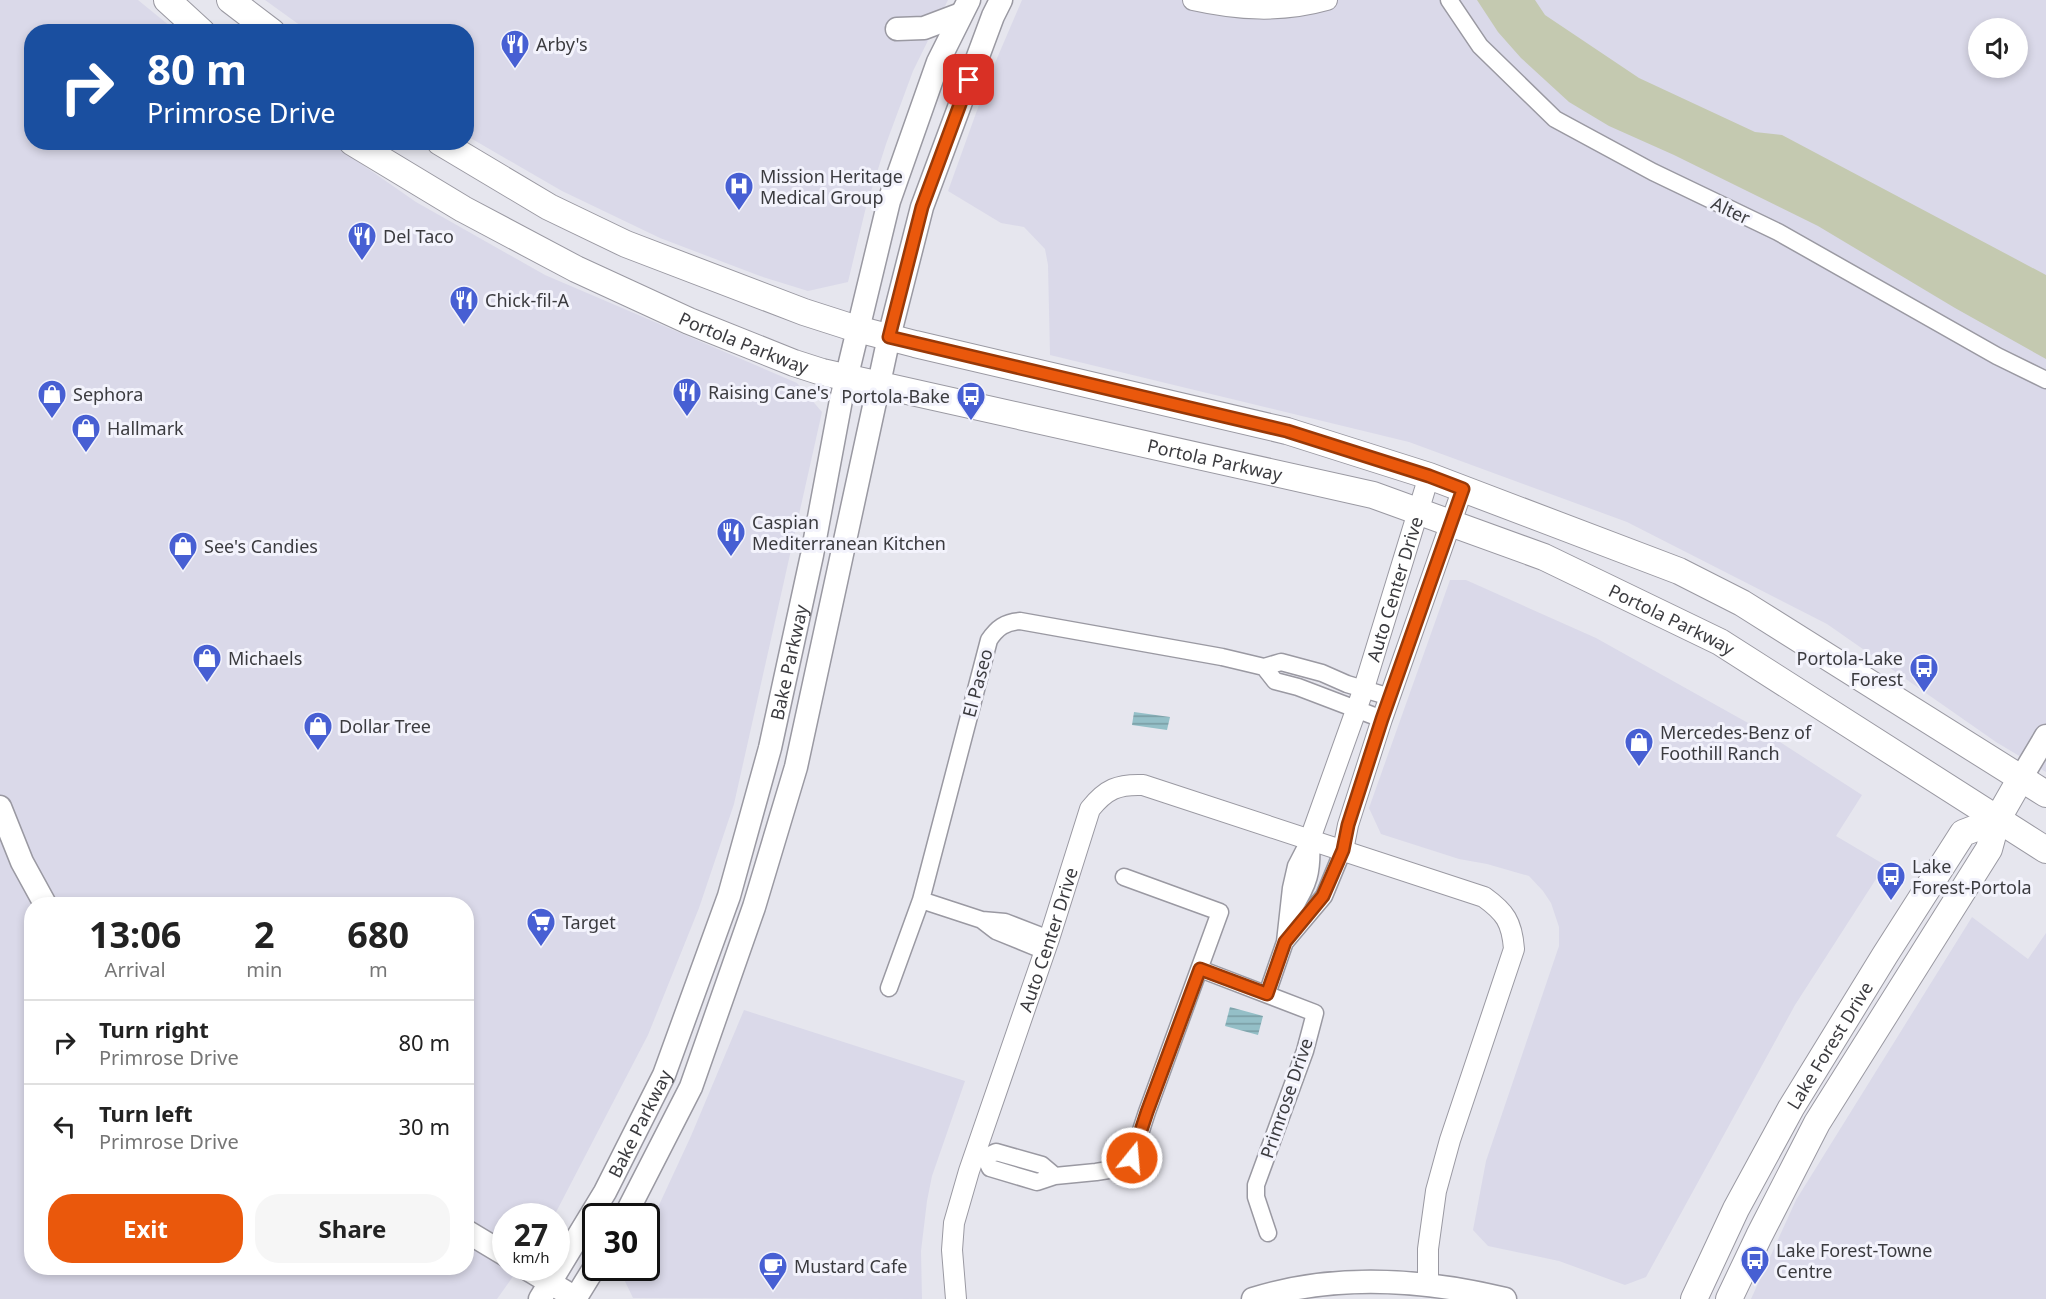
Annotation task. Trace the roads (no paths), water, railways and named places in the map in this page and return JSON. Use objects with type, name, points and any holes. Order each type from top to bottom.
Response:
[{"type":"main road","points":[[167,0],[193,24]]},
{"type":"main road","points":[[230,0],[262,24]]},
{"type":"main road","points":[[938,62],[971,24],[982,0]]},
{"type":"main road","name":"Bake Parkway","points":[[632,1203],[691,1087],[754,908],[796,767],[889,337],[922,207],[1001,0]]},
{"type":"main road","points":[[897,29],[924,28],[965,7]]},
{"type":"main road","name":"Bake Parkway","points":[[545,1291],[605,1192],[664,1075],[729,896],[770,748],[812,555],[857,329],[889,201],[938,62],[965,7]]},
{"type":"main road","name":"Portola Parkway","points":[[364,150],[464,209],[576,269],[689,321],[794,363],[822,372],[1373,495],[1544,557],[1720,642],[2046,850]]},
{"type":"main road","points":[[453,150],[549,207],[626,244],[804,312],[889,337],[1287,431],[1429,476],[1679,571],[1742,603],[2046,794]]},
{"type":"main road","name":"Lake Forest Drive","points":[[1729,1299],[1817,1123],[1989,849],[1997,820],[2046,736]]},
{"type":"main road","points":[[754,908],[757,849],[773,781],[770,748]]},
{"type":"main road","points":[[0,807],[22,862],[41,897]]},
{"type":"main road","name":"Lake Forest Drive","points":[[1694,1299],[1736,1209],[1791,1108],[1885,956],[1963,833],[1997,820]]},
{"type":"main road","points":[[474,1236],[492,1247]]},
{"type":"main road","points":[[545,1291],[576,1299],[587,1281]]},
{"type":"main road","points":[[1253,1299],[1279,1291],[1321,1284],[1395,1281],[1473,1291],[1505,1299]]},
{"type":"street","points":[[1193,0],[1221,6],[1265,10],[1287,9],[1327,0]]},
{"type":"street","name":"Alter","points":[[1449,0],[1479,46],[1555,119],[1653,172],[1778,232],[1895,299],[2046,380]]},
{"type":"street","name":"Auto Center Drive","points":[[1310,839],[1357,710],[1429,476]]},
{"type":"street","name":"Auto Center Drive","points":[[1343,850],[1348,825],[1382,719],[1463,489]]},
{"type":"street","name":"El Paseo","points":[[889,988],[921,900],[989,640],[996,630],[1008,622],[1020,621],[1222,657],[1264,667],[1281,662],[1322,673],[1347,684],[1390,697]]},
{"type":"street","name":"El Paseo","points":[[1264,667],[1275,681],[1298,687],[1382,719]]},
{"type":"street","name":"Auto Center Drive","points":[[956,1299],[952,1250],[954,1223],[980,1156],[1090,809],[1101,795],[1114,788],[1130,784],[1143,785],[1484,897],[1497,906],[1507,918],[1513,933],[1514,949],[1450,1140],[1436,1191],[1428,1249],[1428,1285]]},
{"type":"street","points":[[1267,994],[1285,942],[1296,866],[1310,839]]},
{"type":"street","points":[[1285,942],[1323,896],[1343,850]]},
{"type":"street","points":[[980,1156],[996,1152],[1042,1165],[1055,1176],[1127,1167],[1132,1158],[1220,912],[1124,877]]},
{"type":"street","points":[[921,900],[982,920],[996,931],[1047,945]]},
{"type":"street","name":"Primrose Drive","points":[[1200,969],[1315,1013],[1305,1051],[1256,1185],[1257,1197],[1268,1233]]},
{"type":"water","points":[[1134,712],[1170,717],[1167,730],[1132,725]]},
{"type":"water","points":[[1230,1007],[1263,1016],[1258,1035],[1225,1026]]},
{"type":"place","name":"Arby's","points":[[515,70]]},
{"type":"place","name":"Mission Heritage Medical Group","points":[[739,212]]},
{"type":"place","name":"Del Taco","points":[[362,262]]},
{"type":"place","name":"Chick-fil-A","points":[[464,326]]},
{"type":"place","name":"Raising Cane's","points":[[687,418]]},
{"type":"place","name":"Sephora","points":[[52,420]]},
{"type":"place","name":"Portola-Bake","points":[[971,422]]},
{"type":"place","name":"Hallmark","points":[[86,454]]},
{"type":"place","name":"Caspian Mediterranean Kitchen","points":[[731,558]]},
{"type":"place","name":"See's Candies","points":[[183,572]]},
{"type":"place","name":"Michaels","points":[[207,684]]},
{"type":"place","name":"Portola-Lake Forest","points":[[1924,694]]},
{"type":"place","name":"Dollar Tree","points":[[318,752]]},
{"type":"place","name":"Mercedes-Benz of Foothill Ranch","points":[[1639,768]]},
{"type":"place","name":"Lake Forest-Portola","points":[[1891,902]]},
{"type":"place","name":"Target","points":[[541,948]]},
{"type":"place","name":"Lake Forest-Towne Centre","points":[[1755,1286]]},
{"type":"place","name":"Mustard Cafe","points":[[773,1292]]}]
